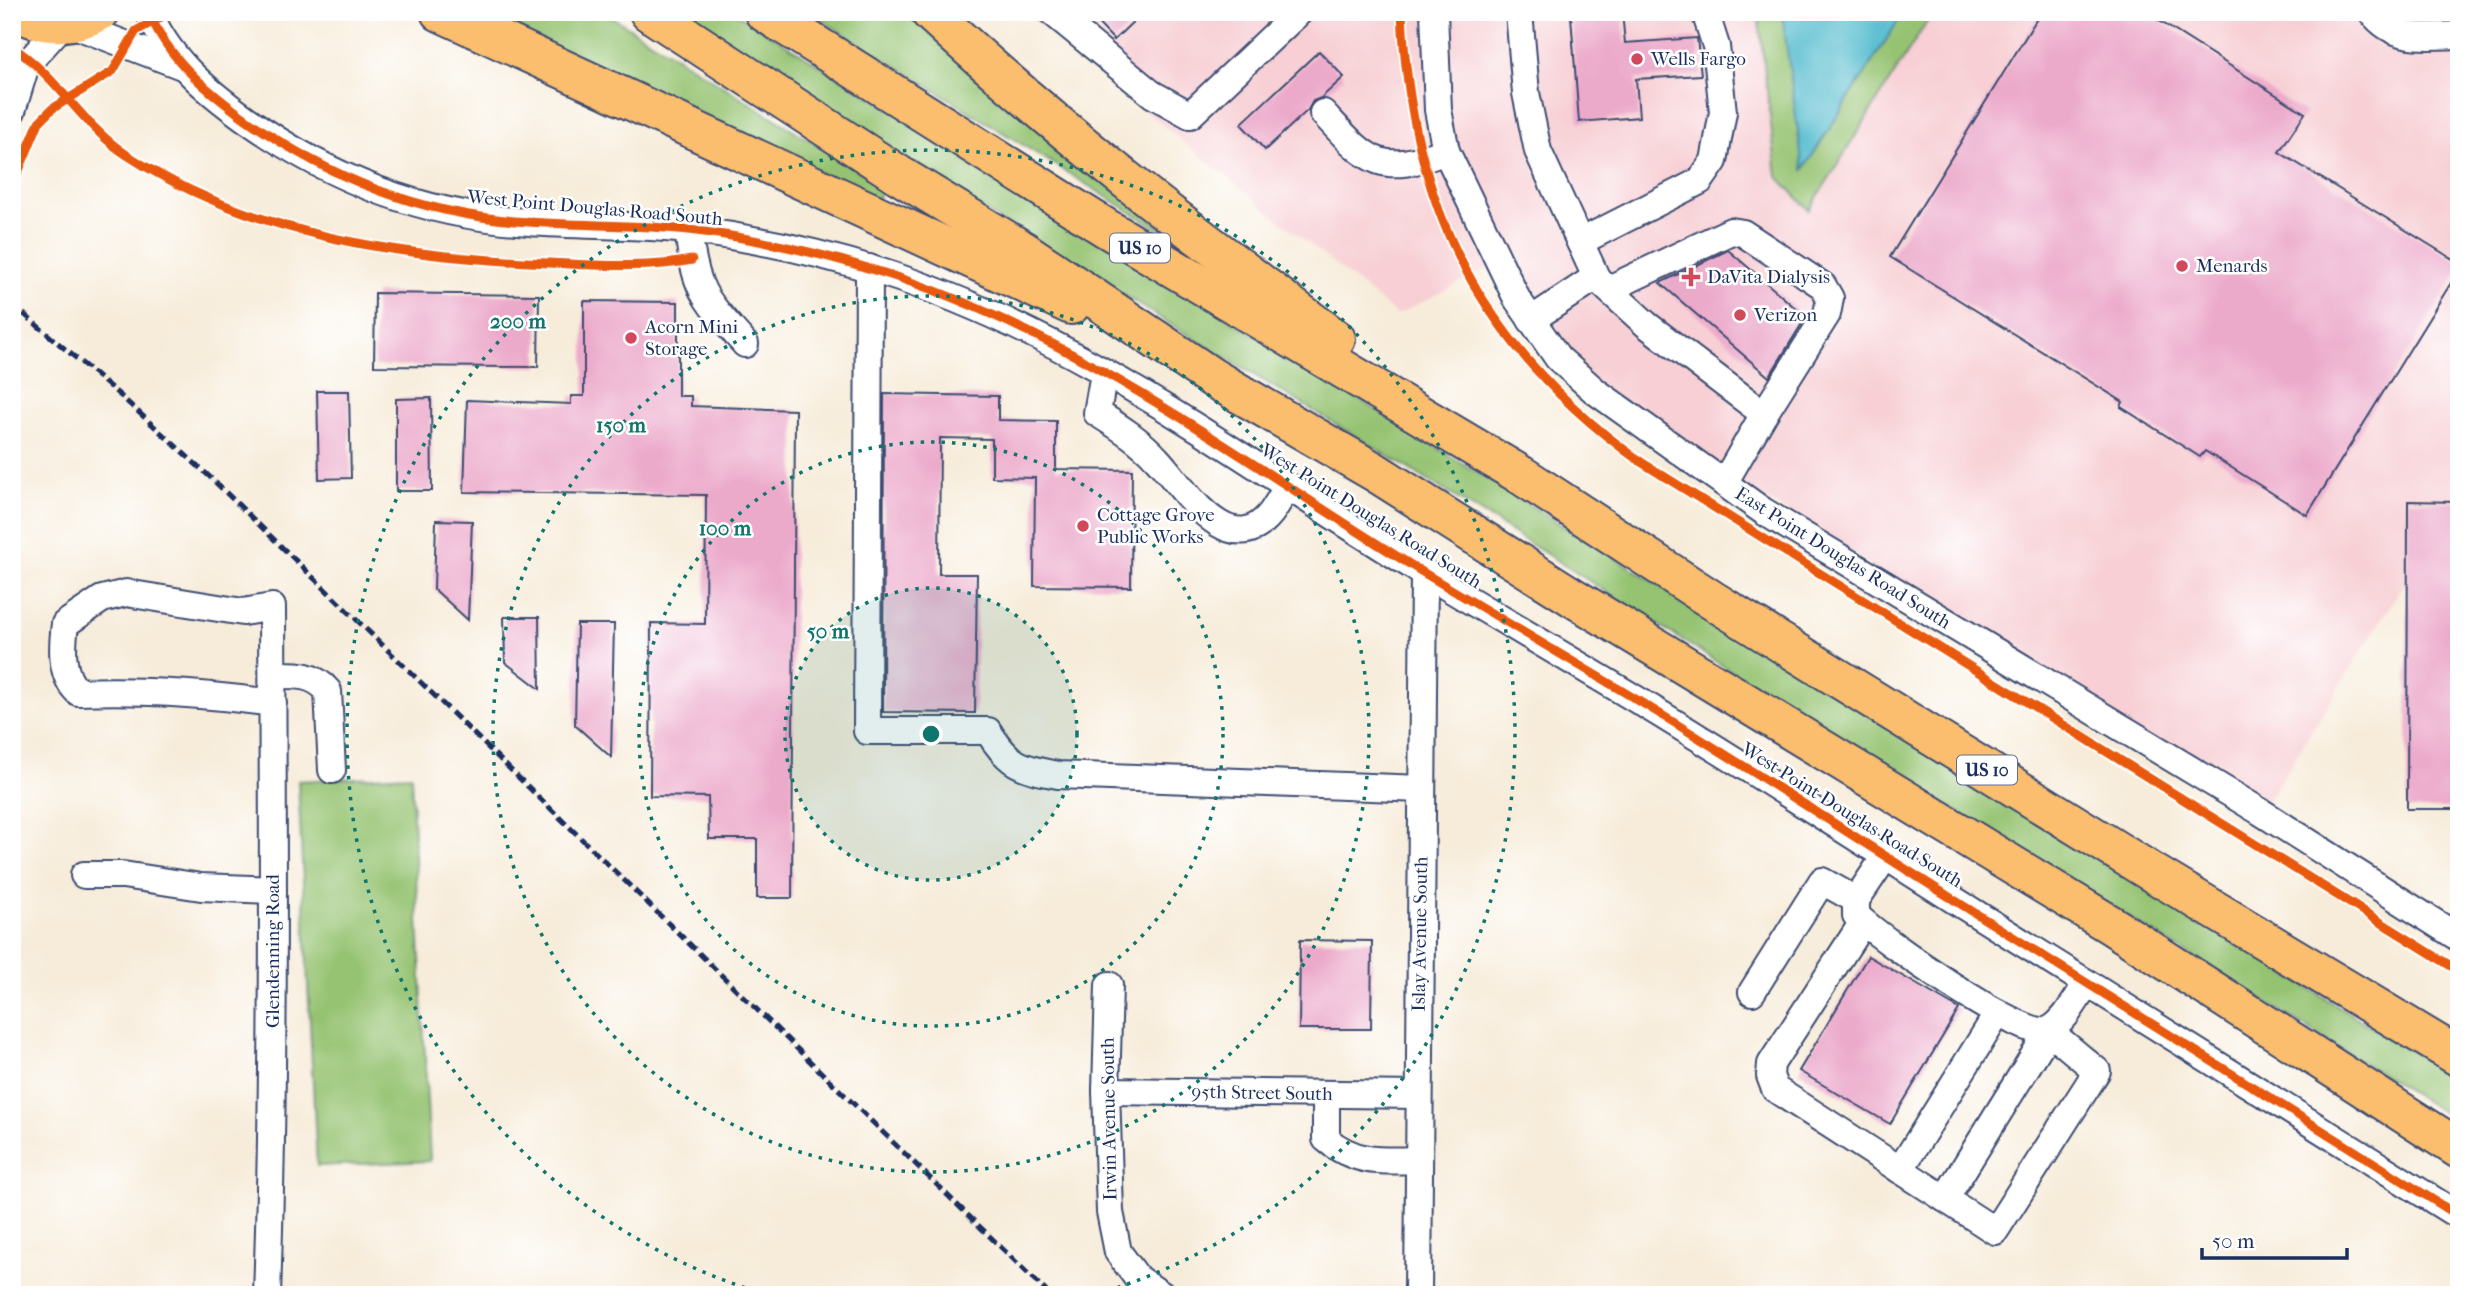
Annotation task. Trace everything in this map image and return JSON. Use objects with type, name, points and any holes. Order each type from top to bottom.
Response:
[{"type":"highway","points":[[440,12],[1098,317],[1136,326]]},
{"type":"highway","points":[[649,12],[899,175],[1024,251],[1213,378],[1375,472],[1574,598],[2111,925],[2459,1149]]},
{"type":"highway","name":"US 10","points":[[764,12],[1106,228],[1521,475],[1723,607],[2148,870],[2459,1057]]},
{"type":"highway","points":[[930,12],[1010,87],[1242,270],[1521,475]]},
{"type":"main road","points":[[15,12],[40,23],[67,25],[103,12]]},
{"type":"street","name":"West Point Douglas Road South","points":[[149,12],[182,66],[232,109],[282,144],[362,185],[405,200],[495,220],[688,230],[788,247],[869,268],[934,290],[1072,354],[1424,573],[1629,695],[2459,1216]]},
{"type":"street","points":[[1052,12],[1152,94],[1190,116],[1299,12]]},
{"type":"street","name":"East Point Douglas Road South","points":[[1434,12],[1438,110],[1446,151],[1517,299],[1558,358],[1595,391],[1724,483],[1864,574],[2261,812],[2459,938]]},
{"type":"street","points":[[1519,12],[1526,93],[1538,152],[1602,283],[1647,325],[1764,414]]},
{"type":"street","points":[[1580,242],[1700,181],[1714,161],[1723,112],[1716,46],[1704,12]]},
{"type":"street","points":[[2372,12],[2385,27],[2402,36],[2459,35]]},
{"type":"street","name":"West Point Douglas Road South","points":[[67,25],[182,66]]},
{"type":"street","points":[[12,111],[26,65],[67,25]]},
{"type":"street","points":[[1323,113],[1363,155],[1376,162],[1422,160],[1446,151]]},
{"type":"street","points":[[688,230],[696,278],[703,296],[745,344]]},
{"type":"street","points":[[1531,320],[1602,283],[1731,231],[1743,233],[1823,286],[1830,298],[1827,314],[1724,483]]},
{"type":"street","points":[[869,268],[867,731],[988,731],[1001,751],[1020,768],[1058,775],[1422,789]]},
{"type":"street","points":[[1104,373],[1097,413],[1135,437],[1216,524],[1242,529],[1259,523],[1269,515],[1288,486]]},
{"type":"street","name":"Islay Avenue South","points":[[1418,1295],[1424,573]]},
{"type":"street","name":"Glendenning Road","points":[[267,1295],[272,1136],[273,890],[273,703],[273,675],[272,607],[243,612],[125,593],[102,599],[79,611],[65,624],[63,640],[70,684],[78,692],[130,690],[204,693],[273,703]]},
{"type":"street","points":[[273,675],[304,675],[320,681],[328,691],[332,770]]},
{"type":"street","points":[[1885,857],[1859,911],[1771,1063],[1770,1076],[1775,1089],[1995,1231],[2097,1071],[2049,1031]]},
{"type":"street","points":[[84,875],[123,875],[201,887],[273,890]]},
{"type":"street","points":[[1752,992],[1822,881],[1934,974],[1998,1013],[2038,1033],[2049,1031]]},
{"type":"street","points":[[1945,1199],[2049,1031],[2058,1024],[2087,983]]},
{"type":"street","name":"Irwin Avenue South","points":[[1109,985],[1106,1091],[1110,1212],[1118,1252],[1138,1279],[1162,1295]]},
{"type":"street","points":[[1900,1170],[1998,1013]]},
{"type":"street","name":"95th Street South","points":[[1106,1091],[1419,1095]]},
{"type":"street","points":[[1326,1094],[1326,1139],[1338,1150],[1358,1160],[1418,1160]]},
{"type":"shaded area","points":[[1023,12],[1758,12],[1777,176],[1809,210],[1933,12],[2369,12],[2459,33],[2459,627],[2403,585],[2261,812],[1595,391],[1498,263],[1397,315]]},
{"type":"green space","points":[[474,12],[604,12],[883,186],[877,200]]},
{"type":"green space","points":[[674,12],[734,12],[2459,1081],[2459,1122],[1767,694],[1493,520],[1001,221]]},
{"type":"green space","points":[[809,12],[911,12],[1022,113],[1184,245]]},
{"type":"green space","points":[[1758,12],[1782,12],[1804,169],[1904,12],[1933,12],[1809,210],[1777,176]]},
{"type":"green space","points":[[411,775],[430,1161],[317,1166],[298,781]]},
{"type":"water","points":[[1782,12],[1904,12],[1803,170]]},
{"type":"building","points":[[1087,12],[1143,12],[1114,40]]},
{"type":"building","name":"Wells Fargo","points":[[1622,12],[1625,43],[1697,38],[1701,75],[1636,79],[1639,117],[1579,122],[1571,16]]},
{"type":"building","name":"Menards","points":[[2041,12],[2145,12],[2305,113],[2279,152],[2459,263],[2459,270],[2307,515],[2205,451],[2200,457],[2121,407],[2123,402],[1890,257]]},
{"type":"building","points":[[1319,51],[1344,77],[1321,98],[1313,101],[1308,110],[1265,150],[1241,124]]},
{"type":"building","points":[[1728,250],[1806,317],[1769,377],[1660,283]]},
{"type":"building","points":[[375,293],[539,295],[538,367],[374,366]]},
{"type":"building","points":[[584,301],[678,302],[678,396],[691,396],[691,406],[795,410],[792,898],[757,898],[757,839],[709,839],[708,797],[650,796],[651,623],[705,624],[706,495],[464,492],[467,400],[571,404],[571,396],[584,396]]},
{"type":"building","points":[[317,391],[349,391],[351,478],[319,479]]},
{"type":"building","name":"Cottage Grove Public Works","points":[[884,394],[998,396],[998,420],[1056,421],[1056,469],[1132,470],[1131,587],[1034,586],[1035,478],[992,477],[992,439],[940,438],[939,574],[977,574],[975,713],[883,712]]},
{"type":"building","points":[[431,398],[432,491],[396,491],[396,399]]},
{"type":"building","points":[[2408,501],[2459,502],[2459,809],[2407,809]]},
{"type":"building","points":[[436,520],[472,521],[468,620],[434,589]]},
{"type":"building","points":[[504,617],[539,617],[540,689],[505,662]]},
{"type":"building","points":[[577,624],[614,624],[611,757],[575,725]]},
{"type":"building","points":[[1300,940],[1372,941],[1371,1029],[1299,1029]]},
{"type":"building","points":[[1868,956],[1959,1009],[1890,1124],[1799,1071]]},
{"type":"railway","points":[[12,304],[123,398],[211,478],[1050,1295]]},
{"type":"cycle path","points":[[149,12],[177,59],[231,108],[311,160],[380,191],[416,203],[490,218],[689,230],[788,247],[884,273],[958,300],[1029,332],[1098,368],[1165,408],[1429,576],[1665,717],[2459,1216]]},
{"type":"cycle path","points":[[12,187],[39,122],[52,109],[113,71],[136,31],[170,12]]},
{"type":"cycle path","points":[[1402,12],[1408,83],[1420,149],[1439,210],[1464,268],[1497,321],[1537,371],[1585,418],[1641,462],[2459,971]]},
{"type":"cycle path","points":[[12,47],[43,72],[97,130],[127,155],[175,183],[225,205],[277,223],[385,248],[494,260],[621,266],[692,260]]},
{"type":"place","name":"Wells Fargo","points":[[1637,59]]},
{"type":"place","name":"Menards","points":[[2182,266]]},
{"type":"place","name":"DaVita Dialysis","points":[[1691,277]]},
{"type":"place","name":"Verizon","points":[[1740,315]]},
{"type":"place","name":"Acorn Mini Storage","points":[[631,338]]},
{"type":"place","name":"Cottage Grove Public Works","points":[[1083,526]]}]
